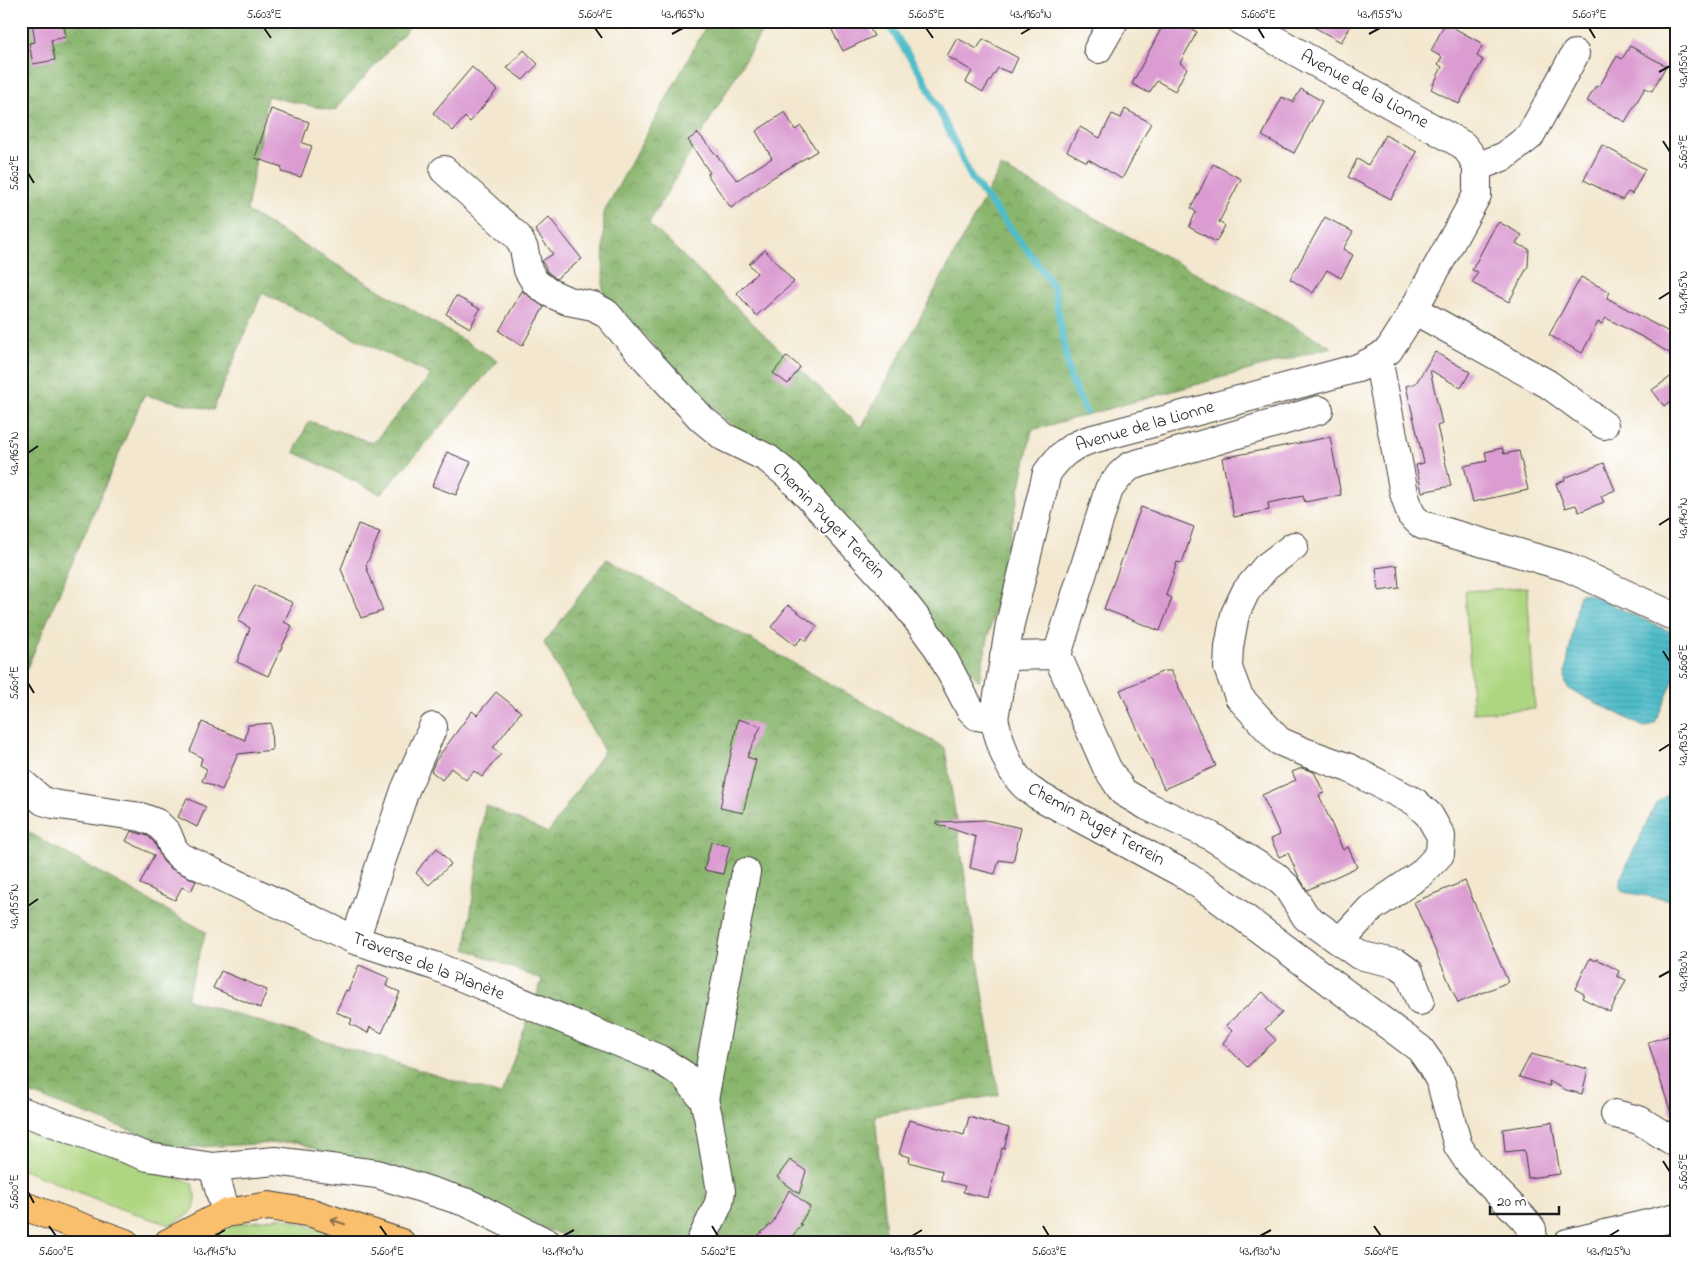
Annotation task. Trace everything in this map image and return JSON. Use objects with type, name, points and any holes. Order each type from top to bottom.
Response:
[{"type":"main road","points":[[21,1205],[117,1240]]},
{"type":"main road","points":[[168,1243],[226,1213],[269,1206],[312,1213],[401,1243]]},
{"type":"street","points":[[1098,49],[1114,21]]},
{"type":"street","name":"Avenue de la Lionne","points":[[994,719],[1010,624],[1047,473],[1063,453],[1074,446],[1090,440],[1358,368],[1378,358],[1389,350],[1414,310],[1477,195],[1478,167],[1463,145],[1272,29],[1241,21]]},
{"type":"street","points":[[1478,167],[1505,156],[1530,136],[1575,54]]},
{"type":"street","name":"Chemin Puget Terrein","points":[[444,170],[518,237],[524,249],[528,270],[535,282],[548,292],[568,301],[593,306],[606,313],[638,351],[702,418],[724,437],[767,458],[788,475],[892,587],[938,648],[970,709],[977,716],[994,719],[1001,744],[1013,771],[1022,784],[1037,795],[1180,872],[1204,887],[1420,1049],[1432,1066],[1440,1083],[1458,1146],[1470,1164],[1523,1218],[1532,1230],[1533,1243]]},
{"type":"street","points":[[1414,310],[1548,384],[1604,425]]},
{"type":"street","points":[[1378,358],[1404,493],[1411,515],[1422,525],[1567,567],[1673,616]]},
{"type":"street","points":[[1319,410],[1130,466],[1120,475],[1109,489],[1057,655],[1107,768],[1123,792],[1147,806],[1210,835],[1275,876],[1287,887],[1306,917],[1360,955],[1398,964],[1409,972],[1420,1001]]},
{"type":"street","points":[[1294,546],[1266,567],[1246,591],[1235,614],[1229,647],[1228,668],[1239,697],[1279,741],[1350,768],[1415,802],[1429,815],[1441,836],[1440,854],[1427,868],[1370,909],[1340,941]]},
{"type":"street","points":[[1004,656],[1057,655]]},
{"type":"street","points":[[355,940],[405,790],[433,727]]},
{"type":"street","name":"Traverse de la Planète","points":[[21,782],[43,801],[141,817],[157,823],[168,833],[174,850],[181,857],[355,940],[435,966],[659,1059],[684,1075],[704,1100],[721,1191],[719,1204],[700,1243]]},
{"type":"street","points":[[704,1100],[746,872]]},
{"type":"street","points":[[21,1112],[148,1157],[213,1167],[275,1161],[377,1174],[468,1202],[547,1243]]},
{"type":"street","points":[[1615,1114],[1639,1120],[1676,1143]]},
{"type":"street","points":[[213,1167],[226,1213]]},
{"type":"street","points":[[1566,1243],[1676,1217]]},
{"type":"green space","points":[[21,21],[415,21],[334,111],[267,96],[247,211],[498,361],[381,494],[294,452],[309,421],[373,443],[431,375],[262,293],[213,410],[144,395],[21,682]]},
{"type":"green space","points":[[709,21],[768,21],[649,223],[861,428],[1001,167],[1332,347],[1032,430],[979,681],[603,293],[604,212]]},
{"type":"green space","points":[[607,559],[945,748],[999,1095],[875,1115],[887,1243],[586,1243],[297,1142],[178,1148],[21,1090],[21,828],[206,932],[186,999],[501,1095],[542,980],[466,949],[485,805],[548,833],[604,751],[544,643]]},
{"type":"green space","points":[[1527,587],[1535,709],[1473,713],[1465,591]]},
{"type":"green space","points":[[21,1122],[192,1183],[195,1200],[193,1210],[170,1225],[121,1209],[21,1169]]},
{"type":"green space","points":[[282,1217],[358,1243],[222,1243],[209,1237],[223,1227]]},
{"type":"water","points":[[1583,593],[1676,634],[1676,675],[1655,723],[1650,726],[1644,727],[1569,689],[1566,685],[1565,676],[1579,595]]},
{"type":"water","points":[[1667,795],[1676,798],[1676,901],[1623,892],[1620,888],[1620,879],[1656,803]]},
{"type":"building","points":[[32,21],[63,21],[66,37],[51,40],[55,60],[33,64],[29,43],[35,42]]},
{"type":"building","points":[[844,21],[866,21],[874,36],[843,51],[831,28]]},
{"type":"building","points":[[1165,21],[1177,21],[1197,32],[1180,63],[1187,68],[1175,91],[1157,81],[1149,93],[1132,84]]},
{"type":"building","points":[[1303,21],[1354,21],[1341,42]]},
{"type":"building","points":[[1445,23],[1483,44],[1477,56],[1483,60],[1459,104],[1431,89],[1442,67],[1438,64],[1442,57],[1431,51]]},
{"type":"building","points":[[957,38],[977,49],[983,39],[1018,58],[1011,73],[998,68],[983,92],[966,82],[972,71],[947,56]]},
{"type":"building","points":[[1630,46],[1666,66],[1652,91],[1645,88],[1625,122],[1587,101],[1596,86],[1599,87],[1617,56],[1622,59]]},
{"type":"building","points":[[524,50],[538,64],[523,80],[507,68]]},
{"type":"building","points":[[472,67],[497,90],[470,122],[465,117],[453,131],[433,113]]},
{"type":"building","points":[[1301,89],[1322,101],[1294,153],[1262,136],[1282,97],[1293,102]]},
{"type":"building","points":[[271,109],[309,122],[302,143],[312,146],[301,177],[281,172],[282,167],[255,158]]},
{"type":"building","points":[[1125,109],[1151,123],[1122,179],[1088,159],[1087,162],[1067,151],[1080,127],[1100,138],[1112,114],[1121,118]]},
{"type":"building","points":[[785,112],[795,130],[801,126],[817,151],[767,181],[731,208],[707,174],[710,173],[688,140],[698,133],[737,180],[772,158],[756,131]]},
{"type":"building","points":[[1385,135],[1417,152],[1391,199],[1348,177],[1357,159],[1368,165]]},
{"type":"building","points":[[1602,145],[1645,169],[1632,194],[1628,192],[1622,200],[1584,180]]},
{"type":"building","points":[[1213,164],[1241,179],[1219,222],[1225,226],[1216,242],[1189,227],[1196,212],[1191,208]]},
{"type":"building","points":[[549,217],[582,259],[556,279],[547,271],[542,261],[553,254],[535,230]]},
{"type":"building","points":[[1325,217],[1353,232],[1343,249],[1353,255],[1341,278],[1327,270],[1313,293],[1290,279]]},
{"type":"building","points":[[1499,222],[1522,235],[1516,244],[1529,249],[1528,266],[1509,302],[1472,283],[1478,272],[1472,270]]},
{"type":"building","points":[[765,250],[794,282],[756,316],[737,293],[757,273],[749,264]]},
{"type":"building","points":[[1581,277],[1610,292],[1607,298],[1676,336],[1676,357],[1606,318],[1602,324],[1598,322],[1582,353],[1549,335]]},
{"type":"building","points":[[522,291],[544,307],[522,346],[499,331]]},
{"type":"building","points":[[456,296],[480,309],[470,328],[446,314]]},
{"type":"building","points":[[1435,352],[1470,372],[1461,388],[1430,370],[1442,424],[1437,426],[1451,486],[1422,492],[1416,465],[1424,463],[1406,386],[1416,383]]},
{"type":"building","points":[[787,356],[800,367],[788,384],[773,373]]},
{"type":"building","points":[[1676,373],[1676,397],[1664,406],[1652,390]]},
{"type":"building","points":[[1330,437],[1341,495],[1305,502],[1303,496],[1268,503],[1269,510],[1234,517],[1222,458]]},
{"type":"building","points":[[1502,448],[1504,454],[1519,451],[1528,490],[1473,502],[1464,466],[1487,461],[1485,452]]},
{"type":"building","points":[[447,452],[471,462],[456,495],[432,486]]},
{"type":"building","points":[[1604,463],[1615,490],[1601,496],[1604,502],[1579,512],[1576,505],[1565,508],[1556,484],[1565,480],[1564,478]]},
{"type":"building","points":[[1141,507],[1194,527],[1182,563],[1177,562],[1166,595],[1172,598],[1160,631],[1104,609]]},
{"type":"building","points":[[358,524],[380,532],[366,566],[383,611],[361,618],[341,569]]},
{"type":"building","points":[[1397,565],[1399,588],[1379,591],[1376,568]]},
{"type":"building","points":[[255,585],[293,603],[284,622],[292,626],[268,676],[237,662],[250,628],[238,621]]},
{"type":"building","points":[[788,605],[817,626],[806,641],[802,638],[795,645],[771,627]]},
{"type":"building","points":[[1164,671],[1171,671],[1216,766],[1164,789],[1120,690]]},
{"type":"building","points":[[496,692],[521,712],[493,748],[501,754],[482,777],[474,771],[466,780],[451,768],[442,780],[431,771],[436,760],[472,711],[477,715]]},
{"type":"building","points":[[738,719],[761,726],[747,757],[756,760],[743,813],[720,808]]},
{"type":"building","points":[[202,722],[245,740],[248,725],[271,723],[272,750],[238,754],[222,790],[202,781],[207,769],[200,765],[202,758],[190,751]]},
{"type":"building","points":[[1302,768],[1314,772],[1324,793],[1319,795],[1343,850],[1348,847],[1357,867],[1307,890],[1288,853],[1279,857],[1271,839],[1280,835],[1262,795],[1296,780],[1292,772]]},
{"type":"building","points":[[187,798],[206,807],[197,827],[178,817]]},
{"type":"building","points":[[985,820],[1021,828],[1013,862],[999,860],[995,874],[970,868],[976,837],[937,824],[937,822]]},
{"type":"building","points":[[131,831],[148,836],[154,842],[163,861],[170,868],[196,881],[191,891],[182,887],[175,900],[140,884],[154,855],[126,841]]},
{"type":"building","points":[[711,842],[730,846],[723,874],[704,870]]},
{"type":"building","points":[[437,848],[451,864],[429,885],[416,873]]},
{"type":"building","points":[[1465,881],[1508,982],[1458,1003],[1414,902]]},
{"type":"building","points":[[1590,958],[1596,961],[1597,959],[1619,971],[1617,976],[1626,980],[1610,1012],[1582,998],[1584,994],[1575,989]]},
{"type":"building","points":[[359,965],[389,978],[386,986],[400,992],[382,1033],[370,1027],[368,1033],[350,1024],[352,1019],[336,1012],[346,990],[348,991]]},
{"type":"building","points":[[221,971],[267,990],[260,1008],[213,988]]},
{"type":"building","points":[[1263,992],[1282,1013],[1265,1029],[1276,1040],[1247,1067],[1223,1043],[1232,1031],[1226,1025]]},
{"type":"building","points":[[1676,1034],[1676,1115],[1672,1116],[1648,1042]]},
{"type":"building","points":[[1531,1054],[1588,1069],[1582,1094],[1566,1090],[1549,1081],[1550,1086],[1519,1077]]},
{"type":"building","points":[[969,1117],[1009,1128],[988,1198],[963,1192],[965,1186],[941,1180],[942,1171],[909,1162],[910,1157],[899,1154],[909,1120],[964,1135]]},
{"type":"building","points":[[1552,1122],[1560,1174],[1528,1178],[1524,1150],[1505,1152],[1503,1129]]},
{"type":"building","points":[[790,1160],[806,1171],[799,1194],[777,1177]]},
{"type":"building","points":[[789,1190],[810,1207],[800,1224],[802,1225],[786,1243],[750,1243],[773,1222]]},
{"type":"waterway","points":[[886,21],[923,77],[972,179],[1044,272],[1054,288],[1070,378],[1086,412]]}]
